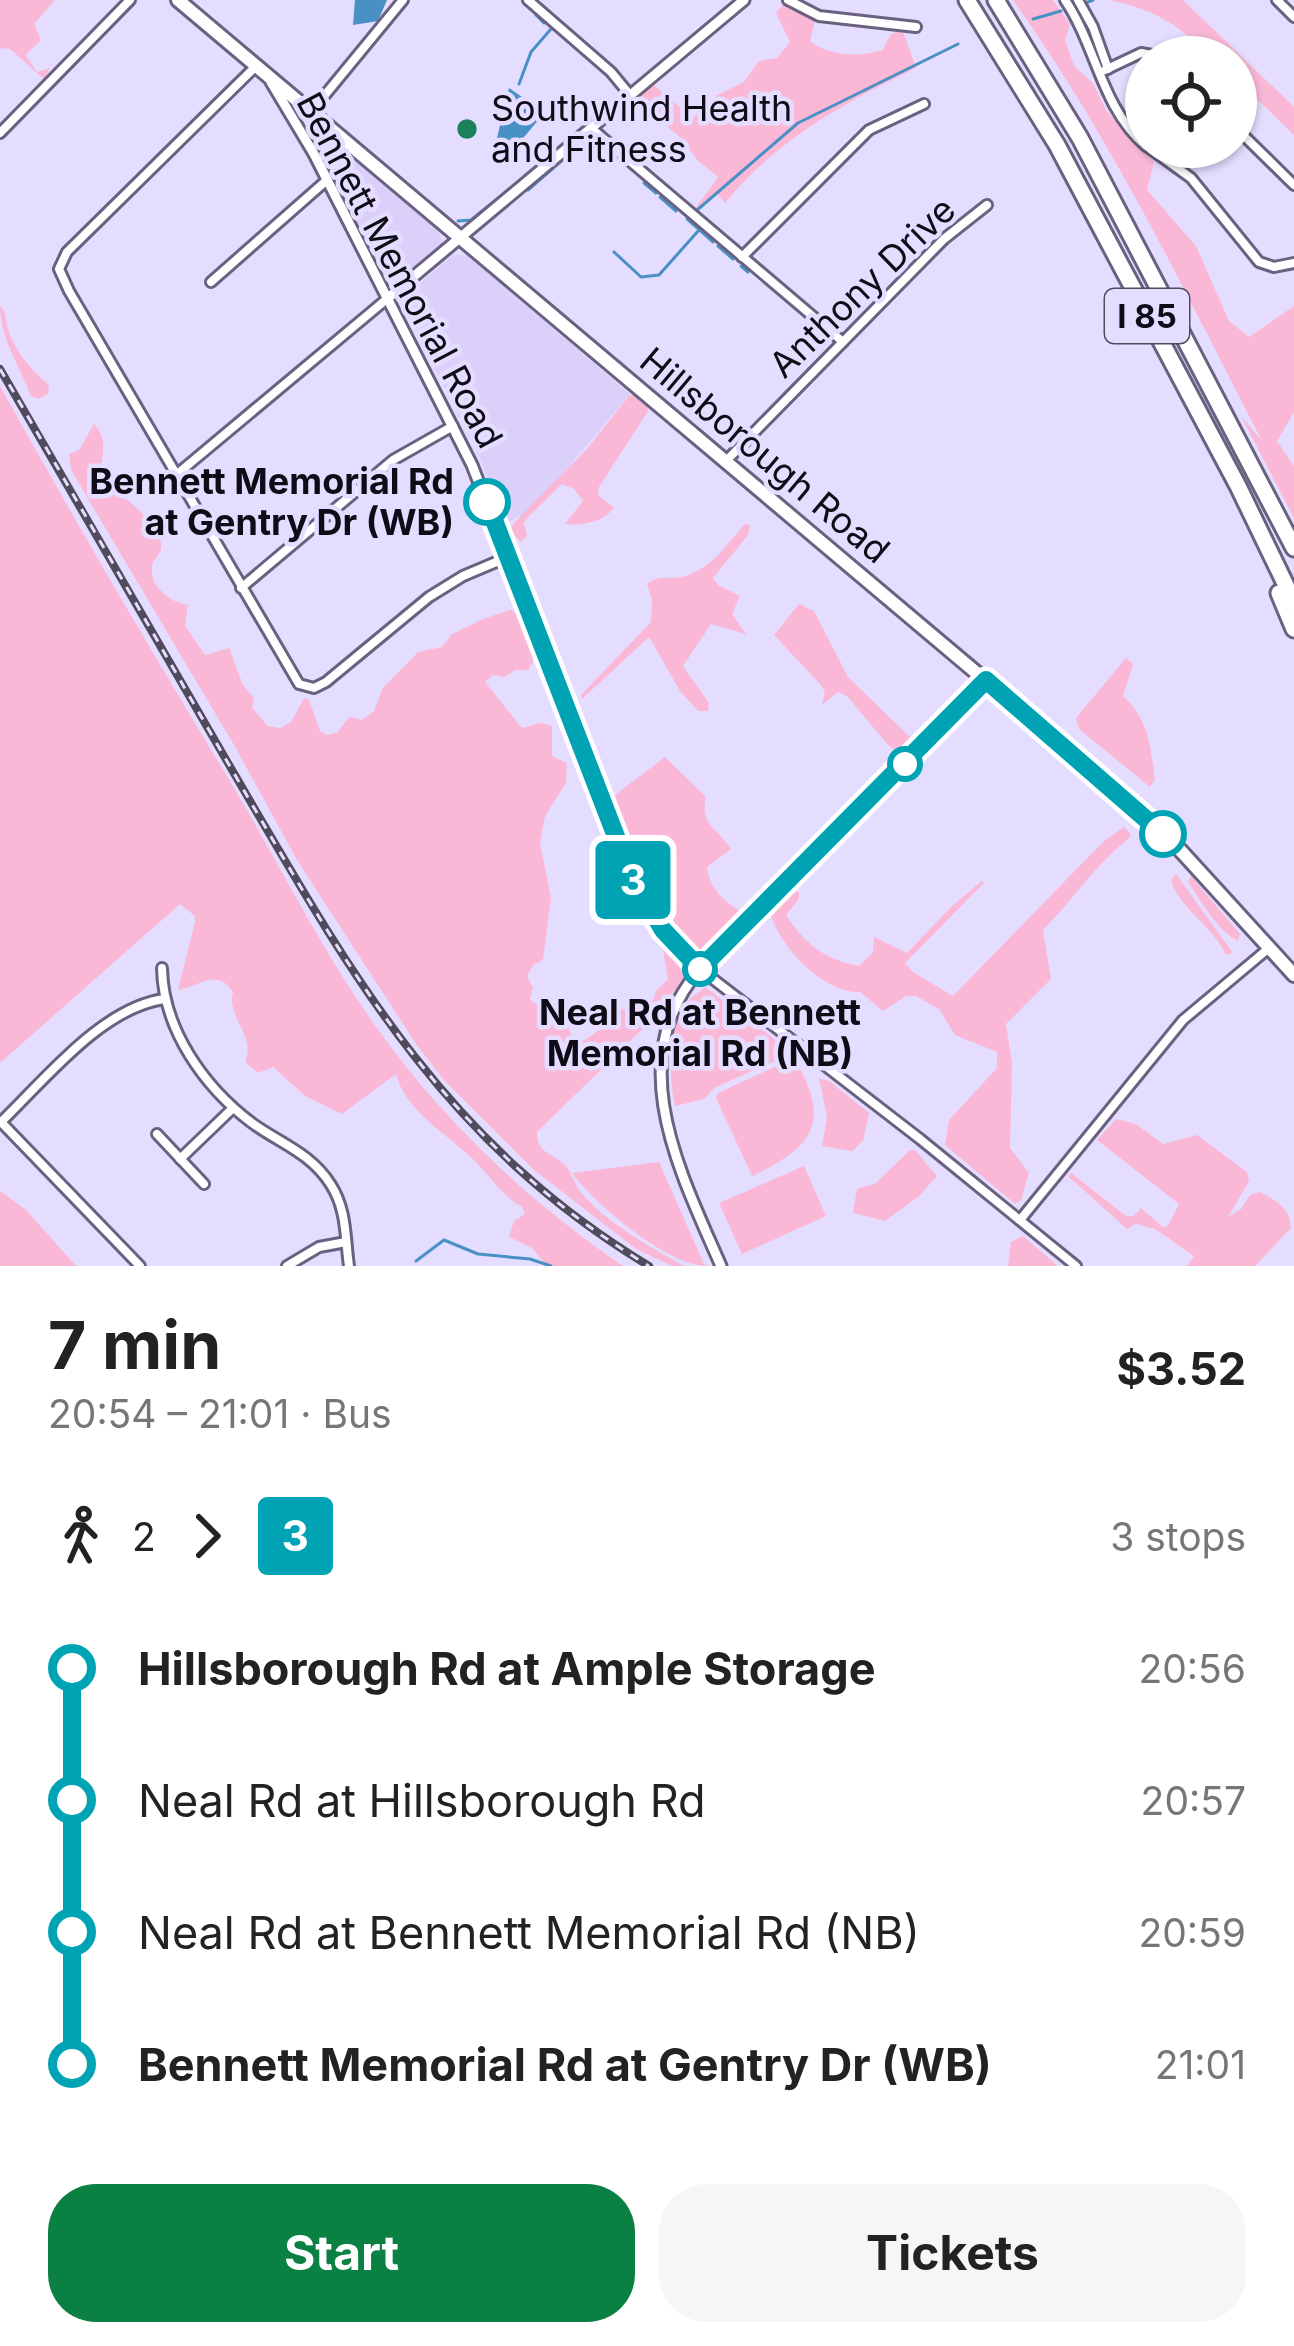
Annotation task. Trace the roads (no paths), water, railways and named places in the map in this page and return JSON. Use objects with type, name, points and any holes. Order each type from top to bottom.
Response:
[{"type":"highway","name":"I 85","points":[[968,0],[1058,145],[1294,602]]},
{"type":"highway","name":"I 85","points":[[996,0],[1100,173],[1294,548]]},
{"type":"highway","points":[[1238,486],[1294,629]]},
{"type":"main road","name":"Hillsborough Road","points":[[178,0],[1163,834],[1294,975]]},
{"type":"street","points":[[0,133],[130,0]]},
{"type":"street","points":[[311,112],[403,0]]},
{"type":"street","points":[[528,0],[611,72],[630,95]]},
{"type":"street","points":[[176,475],[744,0]]},
{"type":"street","points":[[788,0],[819,16],[916,27]]},
{"type":"street","points":[[1065,0],[1103,70]]},
{"type":"street","points":[[1078,0],[1094,27],[1103,70],[1125,123]]},
{"type":"street","points":[[1277,0],[1294,17]]},
{"type":"street","points":[[1103,70],[1125,60]]},
{"type":"street","points":[[262,70],[60,263],[69,291],[292,676],[304,687],[314,688],[333,677],[446,586],[508,556]]},
{"type":"street","name":"Bennett Memorial Road","points":[[262,70],[328,180],[453,426],[632,878],[663,930],[700,969],[1076,1266]]},
{"type":"street","points":[[742,257],[864,134],[924,104]]},
{"type":"street","points":[[591,128],[843,342]]},
{"type":"street","points":[[1257,149],[1294,185]]},
{"type":"street","points":[[1175,168],[1204,191],[1259,262],[1274,267],[1294,263]]},
{"type":"street","points":[[211,282],[328,180]]},
{"type":"street","name":"Anthony Drive","points":[[726,461],[944,239],[987,205]]},
{"type":"street","points":[[241,588],[393,460],[453,426]]},
{"type":"street","points":[[721,1266],[678,1161],[659,1078],[668,1021],[700,969],[986,680]]},
{"type":"street","points":[[1020,1220],[1183,1020],[1269,948]]},
{"type":"street","points":[[162,968],[164,999],[195,1064],[233,1108],[301,1150],[323,1174],[340,1204],[349,1266]]},
{"type":"street","points":[[140,1266],[0,1122],[104,1025],[136,1006],[164,999]]},
{"type":"street","points":[[180,1159],[233,1108]]},
{"type":"street","points":[[157,1134],[204,1184]]},
{"type":"street","points":[[287,1266],[319,1247],[346,1241]]},
{"type":"water","points":[[355,0],[387,0],[378,21],[353,25]]},
{"type":"water","points":[[509,88],[537,107],[540,118],[515,148],[506,149],[497,138]]},
{"type":"waterway","points":[[1088,2],[1093,0]]},
{"type":"waterway","points":[[539,3],[556,18]]},
{"type":"waterway","points":[[1033,19],[1061,11]]},
{"type":"waterway","points":[[536,15],[544,23]]},
{"type":"waterway","points":[[519,84],[531,52],[551,29]]},
{"type":"waterway","points":[[696,211],[798,123],[958,44]]},
{"type":"waterway","points":[[616,144],[600,128],[626,105]]},
{"type":"waterway","points":[[591,119],[608,106]]},
{"type":"waterway","points":[[505,193],[584,126]]},
{"type":"waterway","points":[[528,190],[591,135]]},
{"type":"waterway","points":[[644,183],[656,193]]},
{"type":"waterway","points":[[660,197],[676,211]]},
{"type":"waterway","points":[[458,221],[471,220],[497,199]]},
{"type":"waterway","points":[[682,200],[694,210]]},
{"type":"waterway","points":[[687,219],[713,242]]},
{"type":"waterway","points":[[614,252],[641,277],[659,275],[699,230]]},
{"type":"waterway","points":[[718,246],[733,259]]},
{"type":"waterway","points":[[741,266],[748,272]]},
{"type":"waterway","points":[[416,1261],[444,1240],[478,1254],[551,1266]]},
{"type":"railway","points":[[0,369],[315,910],[405,1044],[455,1105],[512,1163],[576,1217],[649,1266]]},
{"type":"place","name":"Southwind Health and Fitness","points":[[467,129]]},
{"type":"place","name":"Bennett Memorial Rd at Gentry Dr (WB)","points":[[487,502]]},
{"type":"place","name":"Neal Rd at Bennett Memorial Rd (NB)","points":[[700,969]]}]
